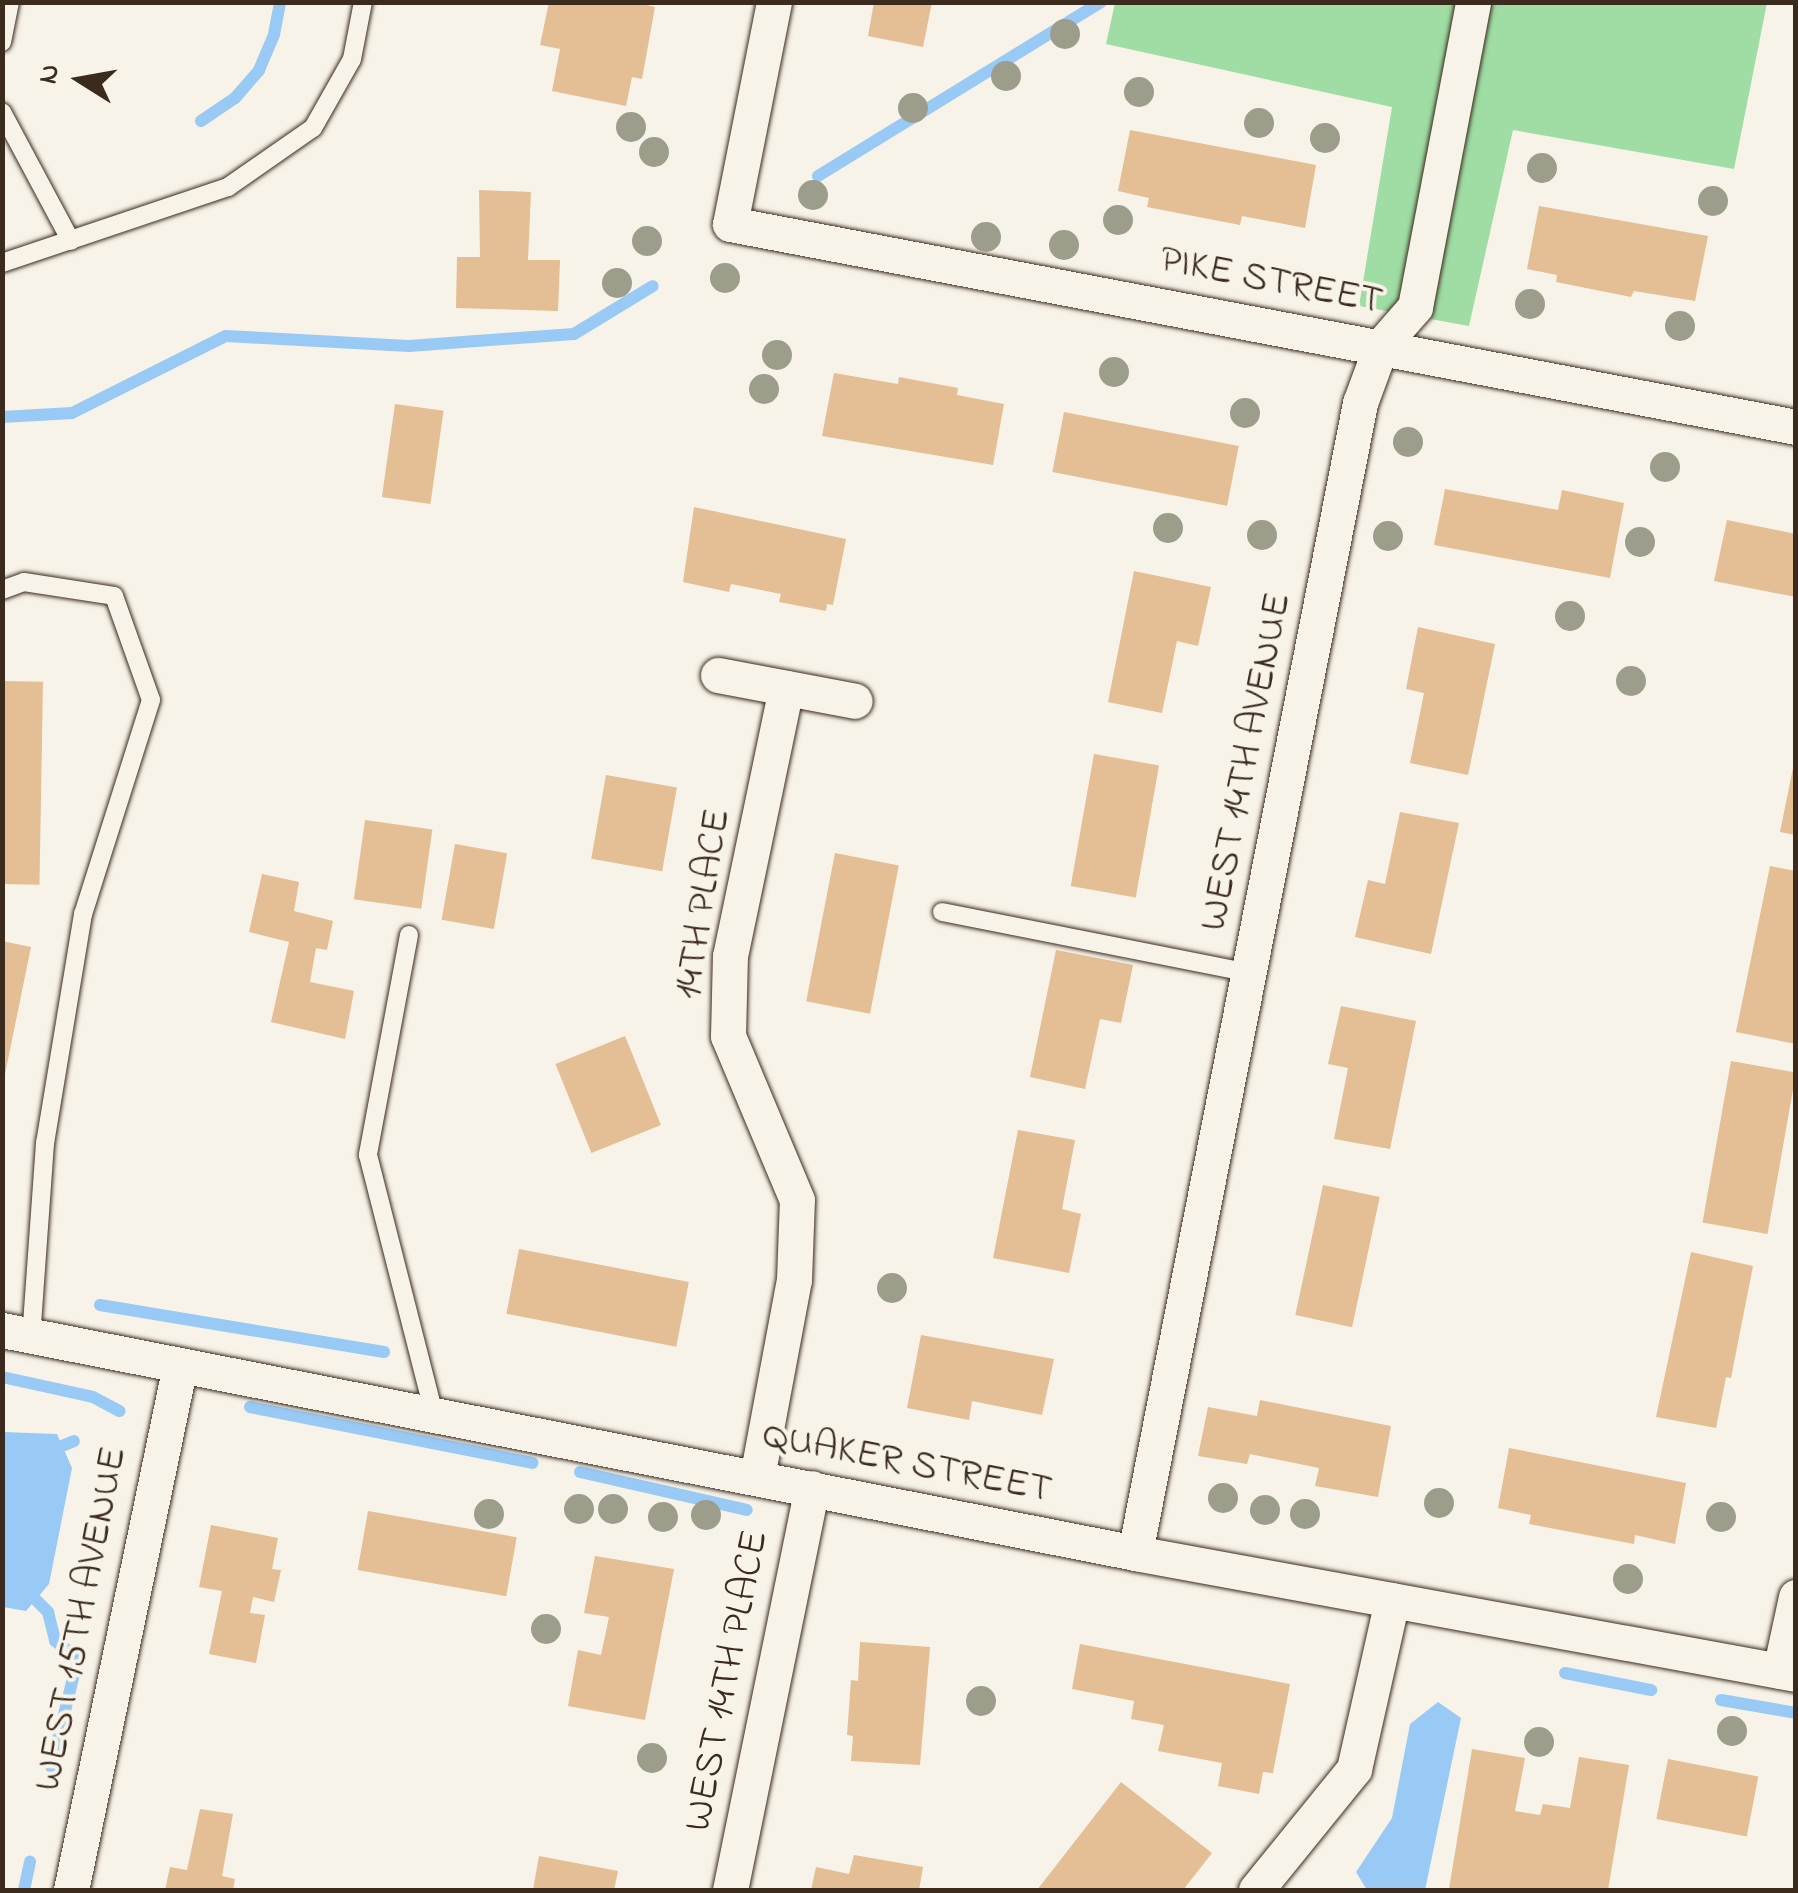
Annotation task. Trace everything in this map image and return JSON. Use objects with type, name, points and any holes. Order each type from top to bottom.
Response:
[{"type":"street","name":"PIKE STREET","points":[[774,2],[730,224],[1796,426]]},
{"type":"street","name":"WEST 14TH AVENUE","points":[[1135,1552],[1360,404],[1380,346],[1416,307],[1473,2]]},
{"type":"street","points":[[718,675],[855,701]]},
{"type":"street","name":"14TH PLACE","points":[[757,1477],[794,1280],[796,1200],[728,1036],[730,956],[786,688]]},
{"type":"street","name":"QUAKER STREET","points":[[17,1333],[1135,1552],[1788,1673]]},
{"type":"street","name":"WEST 15TH AVENUE","points":[[71,1890],[180,1365]]},
{"type":"street","name":"WEST 14TH PLACE","points":[[730,1890],[812,1488]]},
{"type":"street","points":[[1788,1673],[1796,1597]]},
{"type":"street","points":[[1256,1890],[1354,1769],[1392,1600]]},
{"type":"lane","points":[[2,42],[10,2]]},
{"type":"lane","points":[[2,263],[228,188],[313,128],[352,59],[364,2]]},
{"type":"lane","points":[[2,112],[71,241]]},
{"type":"lane","points":[[2,590],[24,582],[114,596],[151,700],[83,914],[17,1333]]},
{"type":"lane","points":[[942,912],[1249,974]]},
{"type":"lane","points":[[408,935],[368,1155],[434,1413]]},
{"type":"green space","points":[[1115,3],[1767,3],[1734,169],[1513,130],[1469,326],[1359,306],[1392,107],[1106,44]]},
{"type":"water","points":[[3,1432],[57,1434],[72,1468],[49,1584],[26,1611],[3,1607]]},
{"type":"water","points":[[1438,1702],[1461,1718],[1425,1890],[1367,1890],[1356,1872],[1392,1818],[1410,1724]]},
{"type":"building","points":[[549,2],[634,2],[655,7],[642,79],[632,77],[626,106],[552,91],[560,49],[540,45]]},
{"type":"building","points":[[874,2],[932,2],[923,47],[868,36]]},
{"type":"building","points":[[1130,130],[1316,165],[1305,228],[1242,216],[1240,225],[1147,207],[1149,198],[1118,191]]},
{"type":"building","points":[[479,190],[531,192],[528,260],[560,260],[558,311],[456,308],[457,257],[480,257]]},
{"type":"building","points":[[1539,206],[1708,236],[1695,301],[1634,291],[1631,297],[1556,282],[1557,275],[1527,269]]},
{"type":"building","points":[[834,373],[898,384],[899,377],[958,388],[957,395],[1004,404],[993,465],[822,436]]},
{"type":"building","points":[[395,404],[444,411],[430,504],[382,497]]},
{"type":"building","points":[[1064,412],[1239,446],[1227,506],[1052,472]]},
{"type":"building","points":[[1445,489],[1558,510],[1562,490],[1624,503],[1610,578],[1434,545]]},
{"type":"building","points":[[694,507],[846,539],[833,605],[827,604],[826,611],[779,602],[781,594],[731,584],[729,592],[683,582]]},
{"type":"building","points":[[1727,520],[1796,534],[1796,597],[1714,581]]},
{"type":"building","points":[[1134,571],[1211,587],[1198,646],[1177,641],[1162,713],[1108,702]]},
{"type":"building","points":[[1418,627],[1495,644],[1468,775],[1410,763],[1424,693],[1406,689]]},
{"type":"building","points":[[2,681],[43,682],[39,885],[2,884]]},
{"type":"building","points":[[1094,754],[1159,765],[1136,897],[1071,886]]},
{"type":"building","points":[[1796,763],[1796,835],[1780,832]]},
{"type":"building","points":[[606,775],[677,788],[662,871],[591,859]]},
{"type":"building","points":[[1400,812],[1459,823],[1431,954],[1355,937],[1368,880],[1385,884]]},
{"type":"building","points":[[365,820],[432,829],[421,909],[354,899]]},
{"type":"building","points":[[455,844],[507,853],[494,929],[442,920]]},
{"type":"building","points":[[835,853],[899,865],[870,1014],[806,1001]]},
{"type":"building","points":[[1770,866],[1796,871],[1796,1044],[1736,1032]]},
{"type":"building","points":[[262,874],[299,882],[294,911],[333,921],[327,950],[316,948],[310,982],[354,991],[345,1039],[271,1022],[289,942],[249,932]]},
{"type":"building","points":[[2,941],[31,947],[4,1079],[2,1079]]},
{"type":"building","points":[[1056,950],[1133,965],[1121,1023],[1100,1019],[1085,1089],[1030,1077]]},
{"type":"building","points":[[1341,1006],[1416,1021],[1390,1149],[1334,1139],[1348,1068],[1328,1064]]},
{"type":"building","points":[[625,1036],[661,1125],[591,1153],[555,1064]]},
{"type":"building","points":[[1731,1061],[1796,1072],[1768,1234],[1703,1223]]},
{"type":"building","points":[[1018,1130],[1075,1140],[1062,1209],[1081,1214],[1069,1273],[993,1258]]},
{"type":"building","points":[[1323,1185],[1380,1197],[1352,1327],[1295,1315]]},
{"type":"building","points":[[519,1249],[689,1282],[676,1347],[506,1314]]},
{"type":"building","points":[[1691,1252],[1753,1266],[1731,1378],[1726,1377],[1716,1428],[1656,1417]]},
{"type":"building","points":[[921,1335],[1054,1359],[1042,1415],[972,1401],[969,1420],[907,1408]]},
{"type":"building","points":[[1260,1400],[1391,1426],[1378,1497],[1315,1486],[1319,1468],[1250,1454],[1247,1464],[1198,1456],[1208,1407],[1257,1416]]},
{"type":"building","points":[[1509,1448],[1686,1483],[1675,1544],[1635,1535],[1634,1544],[1529,1524],[1531,1515],[1498,1508]]},
{"type":"building","points":[[368,1511],[517,1537],[506,1596],[358,1570]]},
{"type":"building","points":[[211,1525],[278,1538],[272,1569],[281,1570],[274,1602],[253,1597],[250,1613],[265,1615],[256,1663],[209,1654],[222,1591],[199,1587]]},
{"type":"building","points":[[595,1556],[674,1569],[645,1720],[568,1706],[578,1650],[601,1655],[609,1617],[584,1613]]},
{"type":"building","points":[[860,1642],[930,1647],[920,1765],[851,1761],[853,1736],[847,1735],[851,1680],[858,1681]]},
{"type":"building","points":[[1080,1644],[1290,1684],[1273,1773],[1263,1772],[1259,1794],[1218,1786],[1222,1763],[1158,1751],[1164,1725],[1131,1719],[1134,1701],[1072,1689]]},
{"type":"building","points":[[1472,1749],[1525,1758],[1515,1811],[1540,1815],[1543,1804],[1570,1808],[1579,1757],[1629,1765],[1608,1890],[1449,1889]]},
{"type":"building","points":[[1668,1759],[1758,1777],[1747,1836],[1656,1819]]},
{"type":"building","points":[[1121,1782],[1212,1853],[1183,1890],[1037,1890]]},
{"type":"building","points":[[200,1809],[233,1814],[222,1876],[235,1879],[233,1890],[165,1890],[170,1867],[187,1870]]},
{"type":"building","points":[[854,1855],[923,1867],[919,1890],[811,1890],[816,1867],[849,1874]]},
{"type":"building","points":[[539,1856],[618,1871],[614,1890],[533,1890]]},
{"type":"waterway","points":[[201,121],[235,98],[259,70],[274,34],[280,2]]},
{"type":"waterway","points":[[818,176],[1101,2]]},
{"type":"waterway","points":[[2,417],[72,413],[226,336],[409,346],[574,334],[653,286]]},
{"type":"waterway","points":[[100,1305],[384,1352]]},
{"type":"waterway","points":[[2,1377],[93,1397],[119,1411]]},
{"type":"waterway","points":[[250,1407],[533,1463]]},
{"type":"waterway","points":[[47,1452],[74,1441]]},
{"type":"waterway","points":[[580,1472],[747,1510]]},
{"type":"waterway","points":[[25,1589],[48,1612],[55,1641],[78,1658],[51,1767]]},
{"type":"waterway","points":[[1565,1673],[1651,1690]]},
{"type":"waterway","points":[[1721,1700],[1796,1713]]},
{"type":"waterway","points":[[24,1890],[30,1862]]}]
